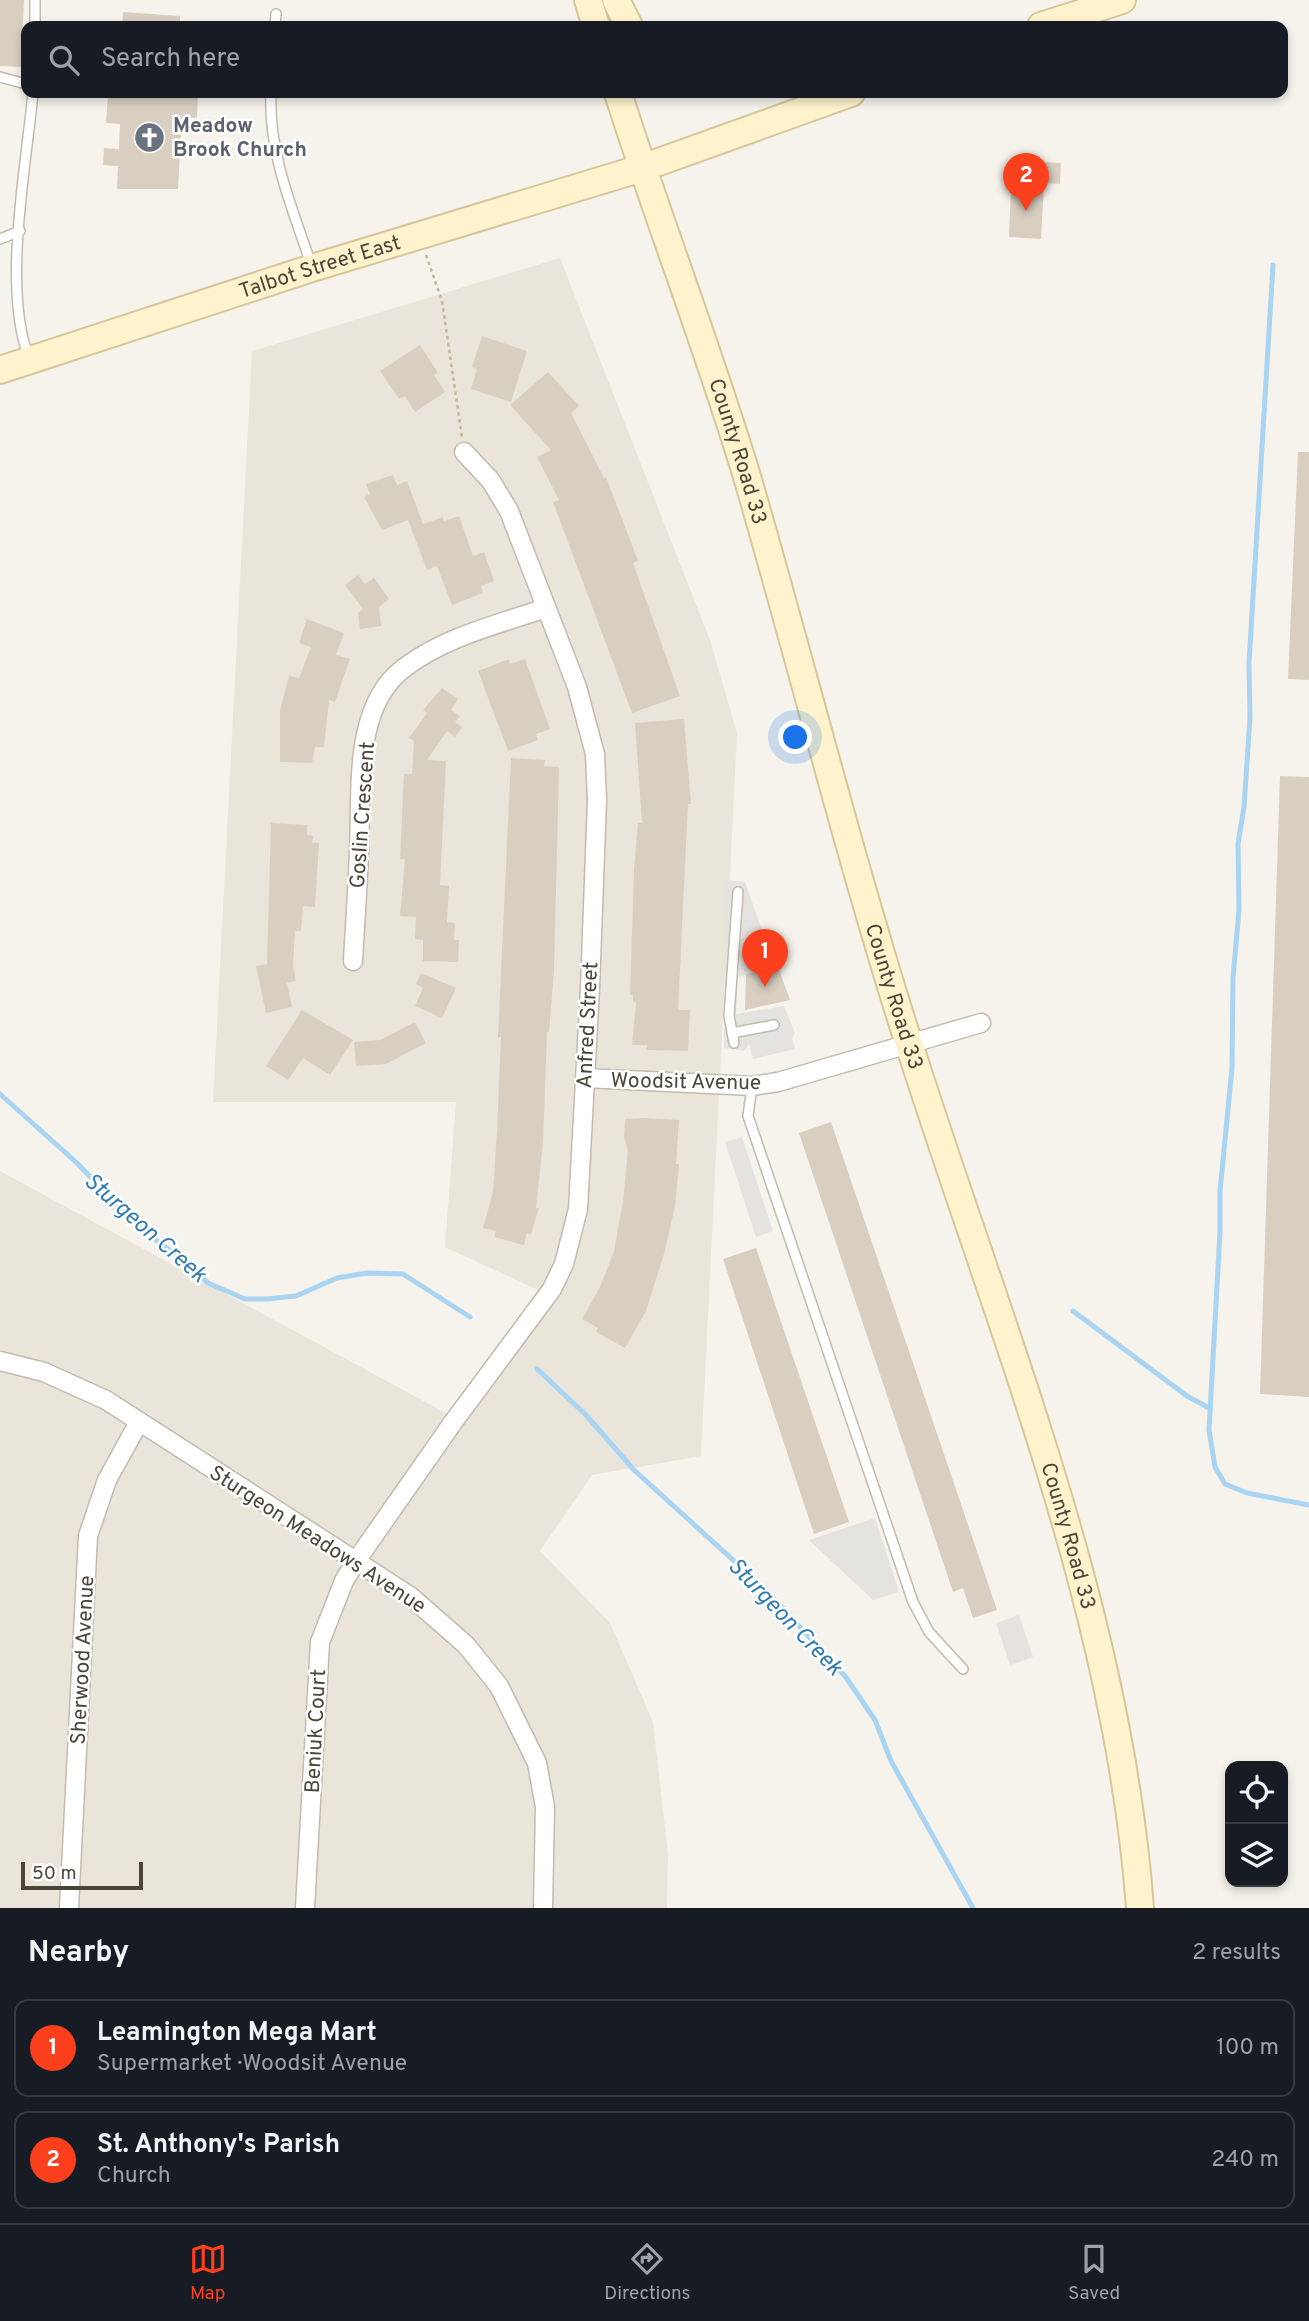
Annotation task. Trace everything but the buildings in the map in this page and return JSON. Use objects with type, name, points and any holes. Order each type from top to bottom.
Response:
[{"type":"main road","points":[[587,0],[594,21]]},
{"type":"main road","points":[[616,0],[626,21]]},
{"type":"main road","points":[[1057,21],[1122,0]]},
{"type":"main road","name":"County Road 33","points":[[620,98],[746,476],[909,1044],[1055,1485],[1095,1624],[1123,1765],[1140,1908]]},
{"type":"main road","name":"Talbot Street East","points":[[0,370],[312,268],[642,168],[837,98]]},
{"type":"street","name":"Anfred Street","points":[[356,1561],[454,1421],[552,1289],[564,1264],[578,1209],[596,825],[595,754],[583,703],[501,495],[464,452]]},
{"type":"street","name":"Goslin Crescent","points":[[353,961],[363,764],[369,727],[379,698],[393,677],[424,654],[546,608]]},
{"type":"street","name":"Woodsit Avenue","points":[[585,1079],[752,1086],[778,1082],[981,1023]]},
{"type":"street","name":"Sturgeon Meadows Avenue","points":[[0,1361],[65,1381],[106,1400],[410,1596],[466,1645],[499,1686],[537,1763],[545,1807],[543,1908]]},
{"type":"street","name":"Sherwood Avenue","points":[[69,1908],[88,1536],[107,1480],[139,1422]]},
{"type":"street","name":"Beniuk Court","points":[[305,1908],[320,1642],[344,1581],[356,1561]]},
{"type":"lane","points":[[35,0],[35,21]]},
{"type":"lane","points":[[275,21],[276,14]]},
{"type":"lane","points":[[0,77],[21,82]]},
{"type":"lane","points":[[30,360],[18,317],[20,231],[33,98]]},
{"type":"lane","points":[[271,98],[271,133],[275,154],[312,268]]},
{"type":"lane","points":[[0,239],[20,231]]},
{"type":"lane","points":[[738,892],[729,1016],[733,1038],[774,1025]]},
{"type":"lane","points":[[752,1086],[748,1116],[913,1602],[929,1632],[963,1669]]},
{"type":"path","points":[[419,236],[442,301],[464,452]]},
{"type":"shaded area","points":[[560,258],[710,640],[737,733],[701,1456],[592,1475],[540,1551],[610,1623],[653,1722],[668,1854],[667,1908],[0,1908],[0,1171],[451,1416],[538,1290],[445,1247],[456,1102],[213,1102],[252,351]]},
{"type":"shaded area","points":[[726,880],[745,882],[775,967],[738,977],[736,1014],[784,1006],[795,1033],[792,1038],[795,1049],[753,1059],[749,1044],[744,1051],[724,1048]]},
{"type":"shaded area","points":[[742,1137],[773,1231],[756,1237],[725,1142]]},
{"type":"shaded area","points":[[875,1518],[899,1592],[873,1600],[809,1540]]},
{"type":"shaded area","points":[[1019,1615],[1033,1657],[1010,1665],[996,1623]]},
{"type":"waterway","points":[[1273,265],[1249,663],[1250,717],[1244,807],[1238,844],[1239,910],[1233,978],[1232,1068],[1220,1191],[1209,1430],[1215,1467],[1225,1484],[1247,1493],[1309,1505]]},
{"type":"waterway","name":"Sturgeon Creek","points":[[0,1094],[77,1163],[136,1225],[188,1264],[208,1283],[245,1299],[267,1299],[296,1296],[337,1278],[367,1273],[403,1274],[470,1317]]},
{"type":"waterway","points":[[1073,1311],[1187,1396],[1209,1408]]},
{"type":"waterway","name":"Sturgeon Creek","points":[[537,1369],[586,1415],[634,1470],[766,1590],[845,1676],[875,1720],[891,1761],[973,1908]]},
{"type":"place","name":"Meadow Brook Church","points":[[150,137]]},
{"type":"place","name":"St. Anthony's Parish","points":[[1026,211]]},
{"type":"place","name":"Leamington Mega Mart","points":[[765,987]]}]
